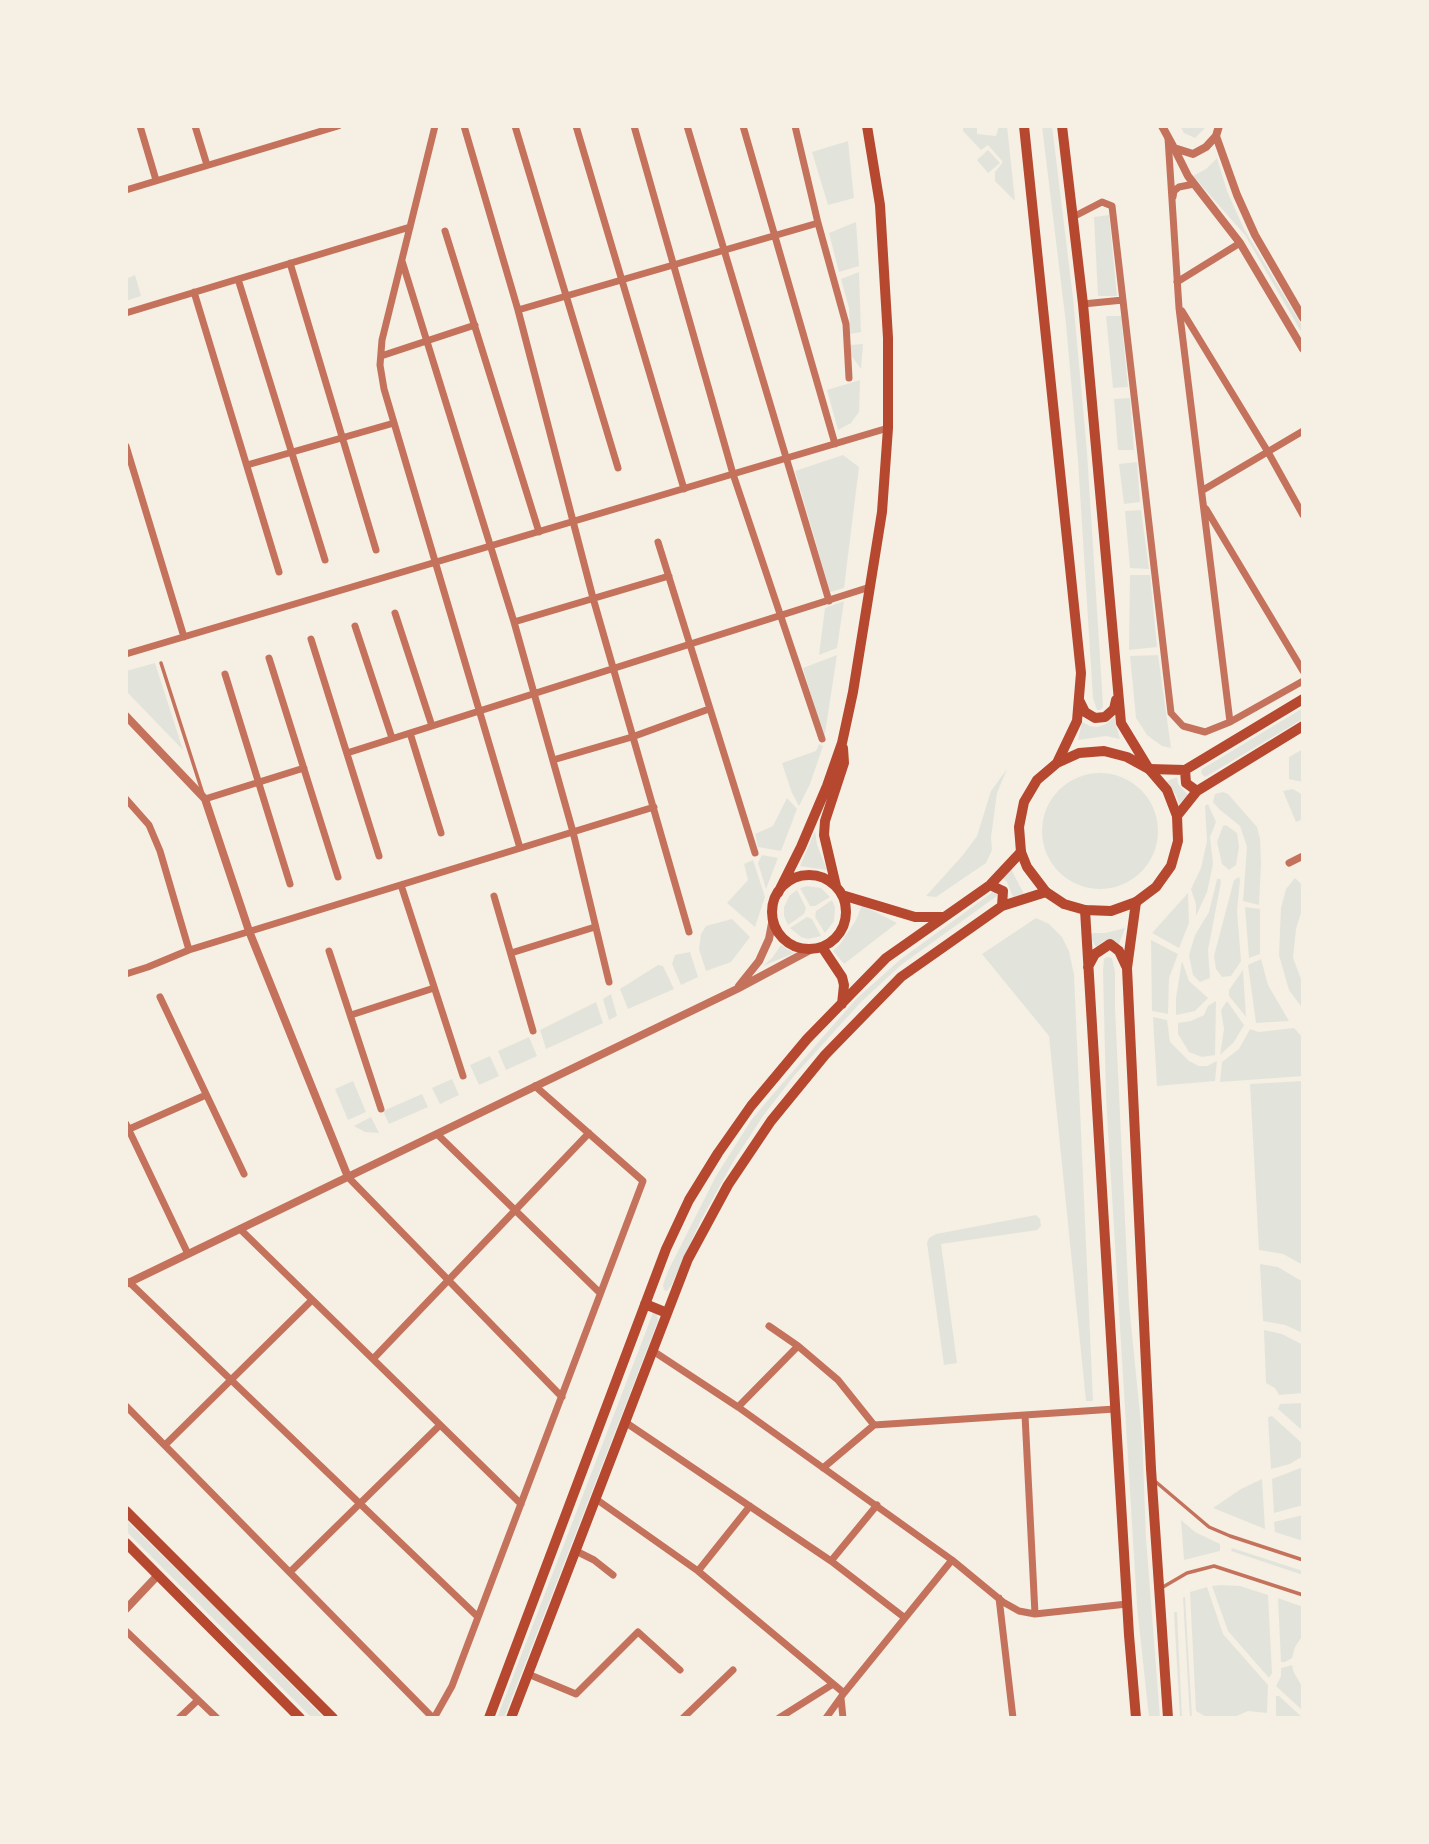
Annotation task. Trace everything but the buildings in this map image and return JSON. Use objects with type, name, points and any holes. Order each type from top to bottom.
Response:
[{"type":"main road","points":[[778,893],[794,878],[805,875],[827,879],[836,886],[846,906],[842,928],[836,937],[821,947],[810,950],[784,939],[777,929],[773,910],[778,893],[827,786],[842,743],[853,692],[881,512],[888,428],[889,366],[881,220],[867,126]]},
{"type":"main road","points":[[1024,126],[1081,674],[1077,721],[1056,763]]},
{"type":"main road","points":[[1062,126],[1083,304],[1121,723],[1149,769],[1167,790],[1177,816],[1178,841],[1171,866],[1156,887],[1136,902],[1111,911],[1085,911],[1064,904],[1046,892],[1027,867],[1021,852],[1019,827],[1024,802],[1037,780],[1056,763],[1079,753],[1104,751],[1128,757],[1149,769],[1185,770],[1303,699]]},
{"type":"main road","points":[[1079,700],[1085,712],[1095,718],[1105,717],[1114,709],[1118,696]]},
{"type":"main road","points":[[1177,816],[1197,791],[1303,726]]},
{"type":"main road","points":[[836,886],[824,835],[825,821],[844,763],[842,743]]},
{"type":"main road","points":[[1185,770],[1186,783],[1197,791]]},
{"type":"main road","points":[[489,1718],[666,1249],[689,1200],[751,1106],[807,1039],[886,958],[990,884],[1021,852]]},
{"type":"main road","points":[[990,884],[1003,891],[1002,906]]},
{"type":"main road","points":[[511,1718],[688,1259],[722,1195],[771,1121],[825,1055],[901,976],[1002,906],[1046,892]]},
{"type":"main road","points":[[842,895],[915,917],[944,917]]},
{"type":"main road","points":[[1136,902],[1127,968],[1158,1590],[1168,1718]]},
{"type":"main road","points":[[1085,911],[1136,1718]]},
{"type":"main road","points":[[1087,968],[1095,954],[1110,944],[1119,951],[1127,968]]},
{"type":"main road","points":[[821,947],[842,977],[842,1004]]},
{"type":"main road","points":[[645,1304],[667,1313]]},
{"type":"main road","points":[[126,1511],[333,1718]]},
{"type":"main road","points":[[126,1543],[300,1718]]},
{"type":"street","points":[[140,126],[156,180]]},
{"type":"street","points":[[195,126],[207,165]]},
{"type":"street","points":[[126,190],[310,130],[338,126]]},
{"type":"street","points":[[435,126],[383,340],[381,360],[384,389],[520,848]]},
{"type":"street","points":[[464,126],[518,310],[593,598],[689,932]]},
{"type":"street","points":[[514,126],[618,468]]},
{"type":"street","points":[[576,126],[684,489]]},
{"type":"street","points":[[634,126],[733,474],[821,739]]},
{"type":"street","points":[[687,126],[829,601]]},
{"type":"street","points":[[743,126],[835,444]]},
{"type":"street","points":[[795,126],[846,324],[849,378]]},
{"type":"street","points":[[1162,126],[1194,184],[1240,243],[1303,349]]},
{"type":"street","points":[[1174,148],[1193,155],[1202,151],[1216,136],[1219,126]]},
{"type":"street","points":[[1216,136],[1255,235],[1303,318]]},
{"type":"street","points":[[1168,138],[1177,282],[1230,722]]},
{"type":"street","points":[[1172,201],[1174,191],[1187,184],[1194,184]]},
{"type":"street","points":[[1073,217],[1102,202],[1108,202],[1112,206],[1171,713],[1183,726],[1205,732],[1230,722],[1303,681]]},
{"type":"street","points":[[518,310],[818,223]]},
{"type":"street","points":[[126,313],[410,226]]},
{"type":"street","points":[[445,231],[539,532]]},
{"type":"street","points":[[1177,282],[1240,243]]},
{"type":"street","points":[[402,261],[514,622],[573,832],[610,982]]},
{"type":"street","points":[[290,263],[376,551]]},
{"type":"street","points":[[238,279],[325,560]]},
{"type":"street","points":[[194,292],[279,572]]},
{"type":"street","points":[[1083,304],[1123,300]]},
{"type":"street","points":[[1180,308],[1303,515]]},
{"type":"street","points":[[381,360],[427,340],[475,325]]},
{"type":"street","points":[[247,465],[394,423]]},
{"type":"street","points":[[126,654],[888,428]]},
{"type":"street","points":[[1203,490],[1303,431]]},
{"type":"street","points":[[126,446],[184,637]]},
{"type":"street","points":[[1205,507],[1303,671]]},
{"type":"street","points":[[658,542],[755,853]]},
{"type":"street","points":[[514,622],[669,576]]},
{"type":"street","points":[[347,753],[870,587]]},
{"type":"street","points":[[396,614],[432,726]]},
{"type":"street","points":[[355,626],[392,738]]},
{"type":"street","points":[[311,639],[379,856]]},
{"type":"street","points":[[269,658],[338,877]]},
{"type":"street","points":[[225,674],[290,884]]},
{"type":"street","points":[[553,760],[632,737],[709,709]]},
{"type":"street","points":[[126,716],[205,799],[249,932],[348,1177],[562,1397]]},
{"type":"street","points":[[410,733],[441,833]]},
{"type":"street","points":[[205,799],[304,768]]},
{"type":"street","points":[[126,799],[149,825],[160,851],[189,950]]},
{"type":"street","points":[[126,974],[189,950],[654,807]]},
{"type":"street","points":[[1289,863],[1303,856]]},
{"type":"street","points":[[401,885],[463,1076]]},
{"type":"street","points":[[494,895],[533,1031]]},
{"type":"street","points":[[737,989],[759,961],[769,939],[773,918]]},
{"type":"street","points":[[511,953],[595,927]]},
{"type":"street","points":[[478,1617],[127,1283],[737,989],[810,950]]},
{"type":"street","points":[[329,951],[380,1109]]},
{"type":"street","points":[[351,1015],[434,988]]},
{"type":"street","points":[[160,996],[244,1174]]},
{"type":"street","points":[[126,1406],[434,1718],[452,1686],[642,1181],[534,1086]]},
{"type":"street","points":[[188,1254],[127,1128],[206,1095]]},
{"type":"street","points":[[437,1133],[600,1293]]},
{"type":"street","points":[[373,1359],[589,1133]]},
{"type":"street","points":[[240,1228],[520,1504]]},
{"type":"street","points":[[165,1445],[313,1300]]},
{"type":"street","points":[[769,1326],[798,1346],[838,1380],[874,1425]]},
{"type":"street","points":[[738,1407],[798,1346]]},
{"type":"street","points":[[653,1351],[877,1505],[1019,1611],[1035,1614],[1127,1604]]},
{"type":"street","points":[[823,1468],[874,1425],[1115,1409]]},
{"type":"street","points":[[1025,1415],[1035,1614]]},
{"type":"street","points":[[625,1422],[831,1561],[905,1618]]},
{"type":"street","points":[[290,1572],[440,1425]]},
{"type":"street","points":[[596,1499],[698,1571],[833,1684],[842,1695],[843,1718]]},
{"type":"street","points":[[831,1561],[877,1505]]},
{"type":"street","points":[[698,1571],[750,1507]]},
{"type":"street","points":[[576,1551],[614,1575]]},
{"type":"street","points":[[826,1718],[952,1560]]},
{"type":"street","points":[[126,1609],[158,1575]]},
{"type":"street","points":[[999,1598],[1013,1718]]},
{"type":"street","points":[[126,1631],[217,1718]]},
{"type":"street","points":[[528,1674],[576,1694],[638,1632],[680,1670]]},
{"type":"street","points":[[683,1718],[733,1670]]},
{"type":"street","points":[[779,1718],[833,1684]]},
{"type":"street","points":[[179,1718],[198,1700]]},
{"type":"lane","points":[[161,663],[205,799]]},
{"type":"lane","points":[[1152,1478],[1209,1527],[1303,1560]]},
{"type":"lane","points":[[1158,1590],[1187,1573],[1214,1566],[1303,1595]]},
{"type":"shaded area","points":[[963,126],[977,126],[977,134],[996,136],[999,126],[1007,126],[1015,201],[995,181],[995,172],[1003,162],[988,145],[981,150],[963,131]]},
{"type":"shaded area","points":[[1042,126],[1052,126],[1073,298],[1087,452],[1103,707],[1100,710],[1097,710],[1093,698],[1078,461],[1066,324]]},
{"type":"shaded area","points":[[1180,126],[1207,126],[1195,138],[1184,133]]},
{"type":"shaded area","points":[[848,141],[854,198],[828,205],[812,152]]},
{"type":"shaded area","points":[[988,150],[1000,163],[988,173],[977,160]]},
{"type":"shaded area","points":[[1217,158],[1227,191],[1244,229],[1303,327],[1303,335],[1245,235],[1193,176],[1206,169]]},
{"type":"shaded area","points":[[1109,215],[1117,296],[1098,296],[1094,217]]},
{"type":"shaded area","points":[[856,222],[859,266],[839,272],[829,233]]},
{"type":"shaded area","points":[[859,272],[861,332],[850,334],[849,308],[841,279]]},
{"type":"shaded area","points":[[135,275],[141,296],[126,301],[126,279]]},
{"type":"shaded area","points":[[1106,316],[1121,316],[1128,387],[1113,388]]},
{"type":"shaded area","points":[[863,344],[861,369],[850,354],[850,345]]},
{"type":"shaded area","points":[[860,380],[859,412],[851,423],[838,430],[827,390]]},
{"type":"shaded area","points":[[1130,398],[1134,450],[1118,450],[1114,399]]},
{"type":"shaded area","points":[[843,455],[859,467],[844,588],[830,592],[795,471]]},
{"type":"shaded area","points":[[1137,462],[1140,502],[1124,504],[1119,464]]},
{"type":"shaded area","points":[[1141,510],[1149,569],[1130,568],[1125,511]]},
{"type":"shaded area","points":[[1130,575],[1150,575],[1157,647],[1129,650]]},
{"type":"shaded area","points":[[844,601],[837,648],[819,655],[825,608]]},
{"type":"shaded area","points":[[837,655],[824,740],[803,668]]},
{"type":"shaded area","points":[[1158,655],[1171,748],[1162,746],[1147,735],[1136,718],[1130,656]]},
{"type":"shaded area","points":[[155,663],[183,750],[126,691],[126,671]]},
{"type":"shaded area","points":[[1303,708],[1303,719],[1205,777],[1201,773],[1202,769]]},
{"type":"shaded area","points":[[1114,717],[1120,739],[1106,736],[1078,740],[1082,722],[1097,727]]},
{"type":"shaded area","points":[[819,744],[823,746],[799,806],[782,763],[816,751]]},
{"type":"shaded area","points":[[1303,749],[1303,782],[1289,779],[1289,757]]},
{"type":"shaded area","points":[[1007,769],[997,793],[991,837],[992,850],[986,863],[936,897],[926,896],[977,836],[991,791]]},
{"type":"shaded area","points":[[1100,773],[1122,778],[1141,790],[1153,809],[1158,831],[1153,853],[1141,872],[1122,884],[1100,889],[1078,884],[1059,872],[1047,853],[1042,831],[1047,809],[1059,790],[1078,778]]},
{"type":"shaded area","points":[[1177,777],[1178,784],[1188,795],[1179,804],[1176,795],[1165,782]]},
{"type":"shaded area","points":[[1293,789],[1303,795],[1303,819],[1296,822],[1283,791]]},
{"type":"shaded area","points":[[1215,794],[1228,794],[1257,827],[1261,864],[1259,905],[1243,901],[1247,847],[1240,826],[1213,802]]},
{"type":"shaded area","points":[[787,798],[797,809],[781,851],[758,847],[755,834],[773,826]]},
{"type":"shaded area","points":[[1208,804],[1216,822],[1210,837],[1213,864],[1207,892],[1196,916],[1196,904],[1191,889],[1201,868],[1207,841],[1205,806]]},
{"type":"shaded area","points":[[1226,825],[1237,833],[1239,847],[1236,865],[1229,870],[1222,864],[1217,842],[1223,826]]},
{"type":"shaded area","points":[[815,831],[817,845],[827,870],[800,866]]},
{"type":"shaded area","points":[[762,855],[778,858],[766,889],[758,863]]},
{"type":"shaded area","points":[[753,860],[765,897],[755,927],[727,903],[748,880],[744,864]]},
{"type":"shaded area","points":[[1011,869],[1024,894],[1013,897],[1002,877]]},
{"type":"shaded area","points":[[1239,877],[1237,911],[1241,961],[1231,976],[1222,977],[1216,969],[1214,956],[1234,880]]},
{"type":"shaded area","points":[[1295,878],[1303,886],[1303,906],[1296,929],[1293,958],[1303,984],[1303,1009],[1289,990],[1279,955],[1281,908],[1286,889]]},
{"type":"shaded area","points":[[1217,879],[1221,882],[1208,950],[1210,978],[1200,982],[1193,975],[1189,955],[1195,935],[1209,912]]},
{"type":"shaded area","points":[[800,888],[821,888],[830,897],[810,906]]},
{"type":"shaded area","points":[[797,890],[806,908],[804,914],[788,925],[784,907],[790,895]]},
{"type":"shaded area","points":[[994,891],[998,892],[997,896],[901,965],[861,1002],[794,1076],[763,1116],[733,1162],[700,1222],[671,1286],[667,1291],[664,1290],[668,1271],[716,1176],[752,1119],[857,998],[901,959]]},
{"type":"shaded area","points":[[1188,893],[1189,923],[1179,948],[1152,933]]},
{"type":"shaded area","points":[[832,900],[835,907],[834,921],[825,933],[815,917],[816,911]]},
{"type":"shaded area","points":[[862,905],[897,923],[844,964],[833,951],[856,920]]},
{"type":"shaded area","points":[[1245,907],[1260,909],[1260,954],[1249,958]]},
{"type":"shaded area","points":[[807,917],[812,919],[821,936],[808,939],[790,928]]},
{"type":"shaded area","points":[[1036,918],[1049,924],[1062,937],[1069,951],[1074,975],[1093,1401],[1086,1401],[1049,1036],[982,954]]},
{"type":"shaded area","points":[[732,919],[750,937],[731,962],[706,971],[699,949],[701,934],[706,926]]},
{"type":"shaded area","points":[[1125,928],[1119,944],[1104,941],[1096,947],[1090,937],[1090,934]]},
{"type":"shaded area","points":[[1151,940],[1178,954],[1169,978],[1168,1014],[1152,1011]]},
{"type":"shaded area","points":[[781,945],[794,953],[763,966],[772,958]]},
{"type":"shaded area","points":[[690,952],[698,977],[681,985],[672,964],[675,955]]},
{"type":"shaded area","points":[[1112,958],[1115,972],[1129,1304],[1142,1434],[1146,1538],[1160,1718],[1149,1718],[1137,1606],[1106,1097],[1103,970],[1104,959]]},
{"type":"shaded area","points":[[1261,959],[1268,985],[1289,1021],[1256,1023],[1248,965]]},
{"type":"shaded area","points":[[1182,961],[1189,981],[1208,998],[1195,1011],[1176,1015],[1176,998]]},
{"type":"shaded area","points":[[658,965],[663,966],[674,989],[628,1009],[620,989]]},
{"type":"shaded area","points":[[1243,970],[1246,1017],[1229,996],[1229,990]]},
{"type":"shaded area","points":[[611,994],[617,1016],[609,1020],[603,999]]},
{"type":"shaded area","points":[[1216,1001],[1215,1055],[1202,1057],[1189,1052],[1178,1034],[1178,1023],[1204,1015],[1208,1006]]},
{"type":"shaded area","points":[[1227,1001],[1244,1025],[1234,1042],[1220,1055],[1224,1029],[1221,1010]]},
{"type":"shaded area","points":[[596,1002],[603,1023],[546,1049],[540,1030]]},
{"type":"shaded area","points":[[1153,1017],[1167,1020],[1170,1042],[1189,1061],[1199,1066],[1207,1066],[1217,1061],[1215,1081],[1157,1086]]},
{"type":"shaded area","points":[[1294,1028],[1303,1038],[1303,1076],[1220,1082],[1222,1062],[1239,1049],[1250,1029],[1259,1032]]},
{"type":"shaded area","points":[[529,1037],[537,1056],[506,1070],[498,1051]]},
{"type":"shaded area","points":[[490,1056],[499,1076],[479,1085],[470,1065]]},
{"type":"shaded area","points":[[452,1079],[459,1095],[440,1104],[432,1088]]},
{"type":"shaded area","points":[[353,1081],[366,1112],[348,1120],[335,1089]]},
{"type":"shaded area","points":[[1303,1081],[1303,1265],[1283,1254],[1259,1250],[1250,1084]]},
{"type":"shaded area","points":[[422,1094],[428,1107],[389,1124],[383,1111]]},
{"type":"shaded area","points":[[371,1117],[379,1133],[365,1132],[354,1126]]},
{"type":"shaded area","points":[[1036,1215],[1041,1226],[1037,1230],[941,1244],[957,1363],[944,1365],[927,1243],[929,1238],[936,1234]]},
{"type":"shaded area","points":[[1260,1264],[1278,1267],[1303,1282],[1303,1333],[1285,1325],[1263,1321]]},
{"type":"shaded area","points":[[653,1313],[657,1314],[658,1321],[504,1718],[497,1718]]},
{"type":"shaded area","points":[[1264,1330],[1282,1334],[1303,1345],[1303,1393],[1279,1395],[1275,1388],[1266,1383]]},
{"type":"shaded area","points":[[1303,1403],[1303,1431],[1278,1409],[1280,1404]]},
{"type":"shaded area","points":[[1272,1416],[1303,1444],[1303,1456],[1290,1464],[1271,1469],[1268,1417]]},
{"type":"shaded area","points":[[1303,1467],[1303,1505],[1274,1513],[1272,1479]]},
{"type":"shaded area","points":[[1262,1479],[1265,1529],[1213,1508],[1241,1489]]},
{"type":"shaded area","points":[[1303,1515],[1303,1541],[1275,1532],[1274,1522]]},
{"type":"shaded area","points":[[126,1520],[324,1718],[312,1718],[126,1531]]},
{"type":"shaded area","points":[[1181,1520],[1195,1532],[1220,1544],[1220,1551],[1184,1560]]},
{"type":"shaded area","points":[[1232,1548],[1303,1571],[1303,1575],[1231,1551]]},
{"type":"shaded area","points":[[1212,1586],[1240,1586],[1268,1595],[1272,1673],[1269,1678],[1228,1631]]},
{"type":"shaded area","points":[[1207,1587],[1223,1634],[1268,1685],[1267,1713],[1248,1711],[1232,1718],[1208,1718],[1196,1711],[1190,1592]]},
{"type":"shaded area","points":[[1185,1597],[1192,1718],[1190,1718]]},
{"type":"shaded area","points":[[1278,1598],[1303,1607],[1303,1635],[1292,1658],[1285,1662],[1281,1662]]},
{"type":"shaded area","points":[[1174,1612],[1177,1612],[1182,1718],[1180,1718]]},
{"type":"shaded area","points":[[1292,1665],[1303,1688],[1303,1711],[1276,1686],[1281,1676],[1281,1668]]},
{"type":"shaded area","points":[[1276,1696],[1279,1696],[1303,1718],[1276,1718]]}]
